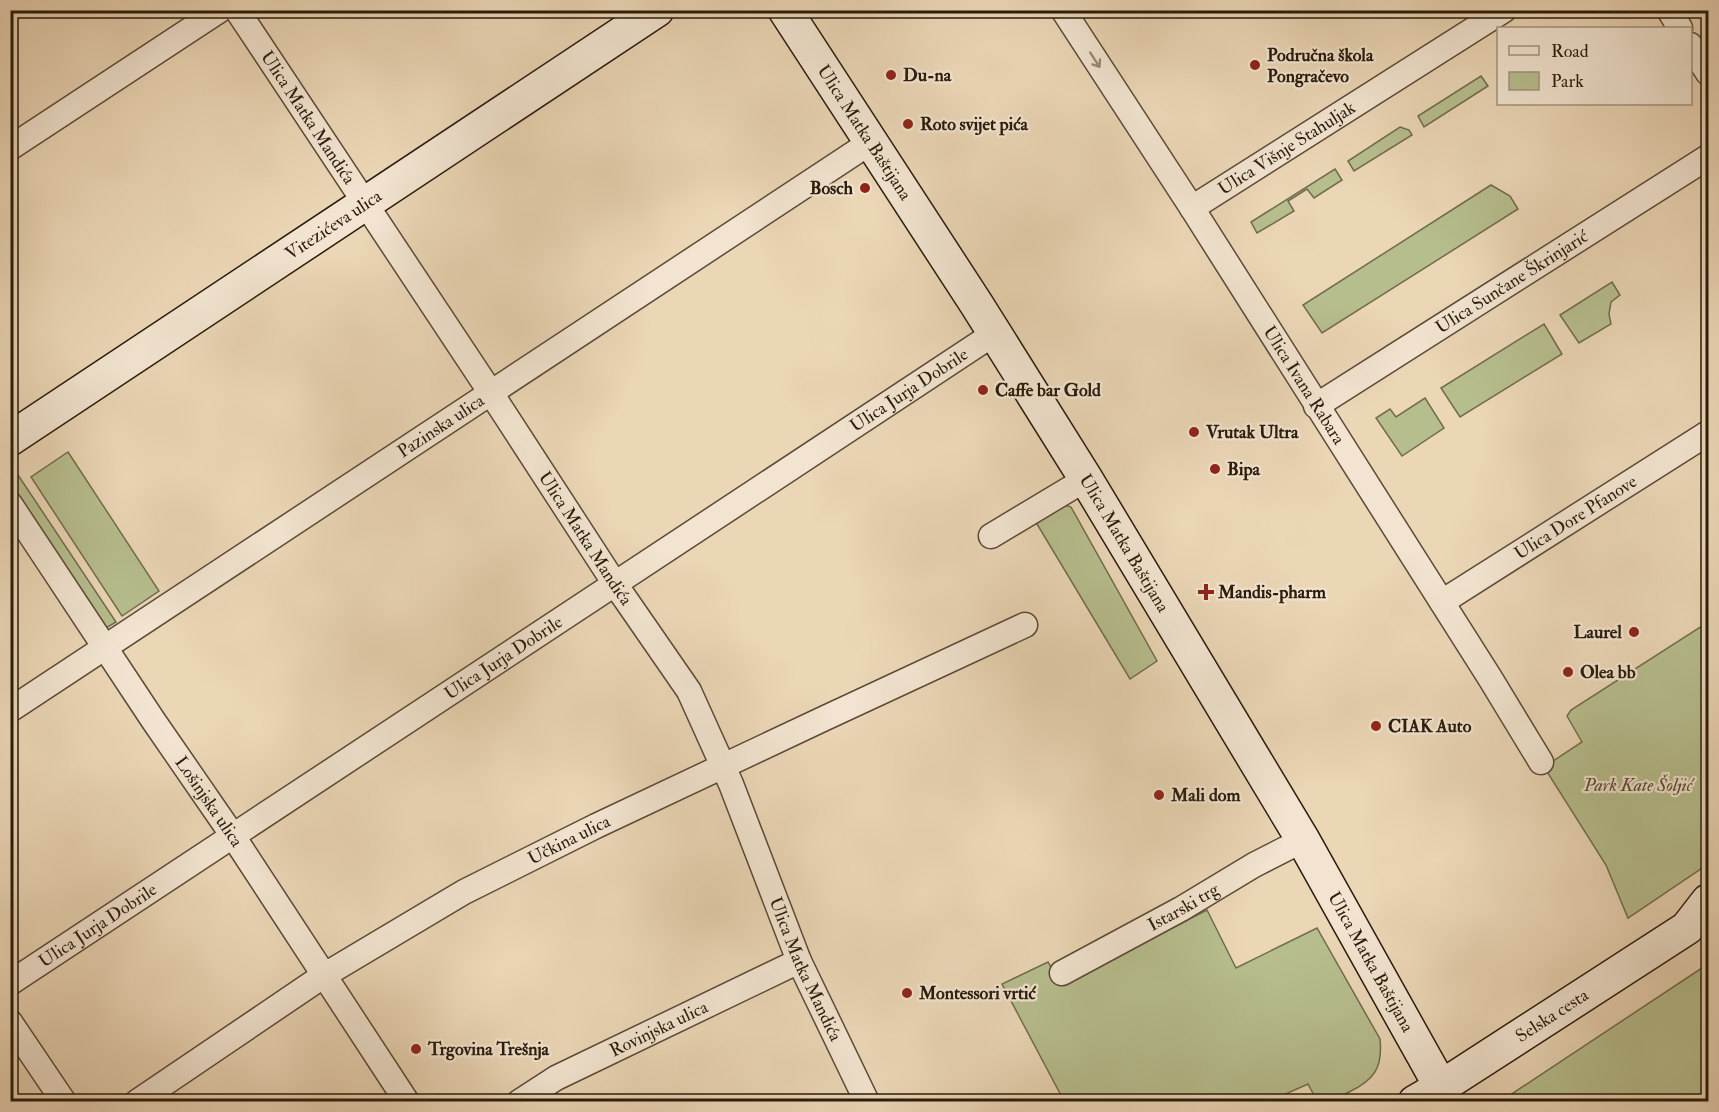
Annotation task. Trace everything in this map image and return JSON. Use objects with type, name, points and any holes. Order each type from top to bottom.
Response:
[{"type":"street","points":[[10,148],[220,10]]},
{"type":"street","name":"Ulica Matka Mandića","points":[[237,10],[615,584],[689,691],[724,766],[799,961],[867,1101]]},
{"type":"street","name":"Vitezićeva ulica","points":[[10,439],[657,10]]},
{"type":"street","name":"Ulica Matka Baštijana","points":[[785,10],[995,333],[1086,479],[1303,840],[1428,1094]]},
{"type":"street","name":"Ulica Ivana Rabara","points":[[1064,10],[1442,602],[1541,762]]},
{"type":"street","name":"Ulica Višnje Stahuljak","points":[[1192,208],[1504,10]]},
{"type":"street","points":[[1669,10],[1679,27]]},
{"type":"street","points":[[1692,48],[1708,73]]},
{"type":"street","name":"Pazinska ulica","points":[[10,710],[871,142]]},
{"type":"street","name":"Ulica Sunčane Škrinjarić","points":[[1316,406],[1708,157]]},
{"type":"street","name":"Ulica Jurja Dobrile","points":[[10,982],[995,333]]},
{"type":"street","name":"Ulica Dore Pfanove","points":[[1442,602],[1708,433]]},
{"type":"street","points":[[991,536],[1086,479]]},
{"type":"street","name":"Lošinjska ulica","points":[[10,504],[233,836],[407,1101]]},
{"type":"street","name":"Učkina ulica","points":[[137,1101],[323,976],[464,892],[596,826],[1025,625]]},
{"type":"street","name":"Istarski trg","points":[[1062,973],[1303,840]]},
{"type":"street","name":"Selska cesta","points":[[1428,1094],[1698,926],[1708,901]]},
{"type":"street","name":"Rovinjska ulica","points":[[519,1101],[556,1078],[799,961]]},
{"type":"street","points":[[10,1022],[64,1101]]},
{"type":"green space","points":[[1481,76],[1488,86],[1424,127],[1418,116]]},
{"type":"green space","points":[[1400,127],[1409,130],[1412,135],[1354,171],[1348,161]]},
{"type":"green space","points":[[1335,169],[1342,180],[1314,198],[1307,189],[1288,201],[1294,211],[1257,233],[1251,222]]},
{"type":"green space","points":[[1491,185],[1510,196],[1518,209],[1322,333],[1303,305]]},
{"type":"green space","points":[[1612,282],[1620,295],[1611,302],[1609,314],[1611,324],[1579,343],[1560,315]]},
{"type":"green space","points":[[1544,324],[1562,354],[1460,417],[1441,388]]},
{"type":"green space","points":[[1425,398],[1444,428],[1402,456],[1376,418],[1390,409],[1396,417]]},
{"type":"green space","points":[[68,452],[159,591],[122,616],[31,477]]},
{"type":"green space","points":[[10,463],[116,622],[106,628],[11,484]]},
{"type":"green space","points":[[1065,505],[1071,507],[1157,661],[1130,679],[1034,519]]},
{"type":"green space","name":"Park Kate Šoljić","points":[[1708,622],[1708,864],[1628,918],[1606,865],[1544,767],[1582,742],[1567,716],[1571,710]]},
{"type":"green space","points":[[1207,910],[1236,968],[1317,928],[1380,1039],[1380,1058],[1371,1078],[1337,1097],[1322,1101],[1317,1101],[1308,1084],[1283,1095],[1286,1101],[1064,1101],[1002,984],[1048,962],[1061,985]]},
{"type":"green space","points":[[1708,964],[1708,1101],[1501,1101]]},
{"type":"place","name":"Područna škola Pongračevo","points":[[1255,65]]},
{"type":"place","name":"Du-na","points":[[891,75]]},
{"type":"place","name":"Roto svijet pića","points":[[908,124]]},
{"type":"place","name":"Bosch","points":[[865,188]]},
{"type":"place","name":"Caffe bar Gold","points":[[983,390]]},
{"type":"place","name":"Vrutak Ultra","points":[[1194,432]]},
{"type":"place","name":"Bipa","points":[[1215,469]]},
{"type":"place","name":"Mandis-pharm","points":[[1206,592]]},
{"type":"place","name":"Laurel","points":[[1634,632]]},
{"type":"place","name":"Olea bb","points":[[1568,672]]},
{"type":"place","name":"CIAK Auto","points":[[1376,726]]},
{"type":"place","name":"Mali dom","points":[[1159,795]]},
{"type":"place","name":"Montessori vrtić","points":[[907,993]]},
{"type":"place","name":"Trgovina Trešnja","points":[[416,1049]]}]
